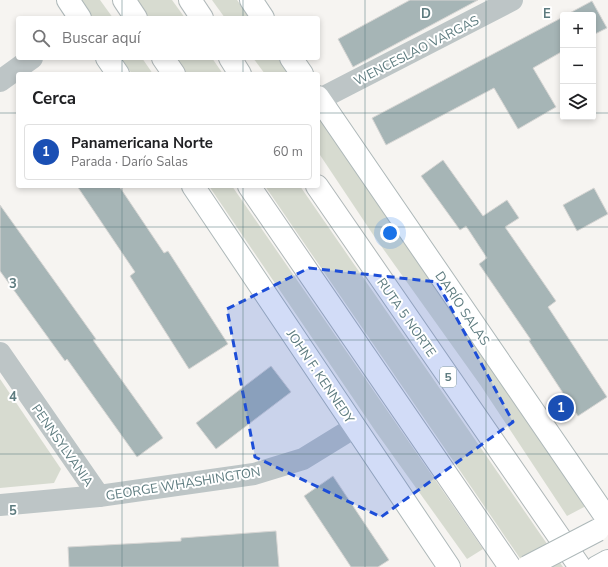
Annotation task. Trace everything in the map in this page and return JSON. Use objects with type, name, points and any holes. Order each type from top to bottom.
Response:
[{"type":"main road","points":[[68,0],[79,16]]},
{"type":"main road","points":[[124,0],[135,16]]},
{"type":"main road","points":[[190,0],[201,16]]},
{"type":"main road","points":[[251,0],[263,16]]},
{"type":"main road","points":[[108,60],[117,72]]},
{"type":"main road","points":[[164,60],[173,72]]},
{"type":"main road","points":[[231,60],[239,72]]},
{"type":"main road","points":[[292,60],[301,72]]},
{"type":"main road","name":"DARÍO SALAS","points":[[320,99],[605,525]]},
{"type":"main road","name":"JOHN F. KENNEDY","points":[[194,188],[449,567]]},
{"type":"main road","points":[[250,188],[510,567]]},
{"type":"main road","name":"RUTA 5 NORTE","points":[[318,188],[580,567]]},
{"type":"main road","points":[[527,567],[605,525]]},
{"type":"main road","points":[[597,567],[608,561]]},
{"type":"street","name":"WENCESLAO VARGAS","points":[[320,97],[512,0]]},
{"type":"street","points":[[0,81],[29,60]]},
{"type":"street","name":"PENNSYLVANIA","points":[[0,353],[99,496]]},
{"type":"street","name":"GEORGE WHASHINGTON","points":[[0,505],[99,496],[254,474],[302,459],[355,427]]},
{"type":"highlighted area","points":[[309,268],[437,282],[513,422],[381,517],[255,457],[227,309]]},
{"type":"shaded area","points":[[79,0],[100,0],[112,16],[91,16]]},
{"type":"shaded area","points":[[137,0],[172,0],[184,16],[148,16]]},
{"type":"shaded area","points":[[212,0],[237,0],[249,16],[224,16]]},
{"type":"shaded area","points":[[122,60],[143,60],[152,72],[131,72]]},
{"type":"shaded area","points":[[177,60],[213,60],[222,72],[186,72]]},
{"type":"shaded area","points":[[254,60],[279,60],[288,72],[264,72]]},
{"type":"shaded area","points":[[320,118],[586,506],[567,516],[481,386],[374,236],[320,155]]},
{"type":"shaded area","points":[[210,188],[233,188],[483,549],[467,559],[376,432]]},
{"type":"shaded area","points":[[266,188],[301,188],[563,567],[526,567]]},
{"type":"shaded area","points":[[0,379],[61,469],[54,483],[0,488]]},
{"type":"building","points":[[410,0],[478,0],[353,67],[338,39]]},
{"type":"building","points":[[592,1],[607,28],[596,34],[596,12],[572,12]]},
{"type":"building","points":[[560,19],[560,53],[533,68],[556,107],[518,129],[494,88],[386,145],[372,118]]},
{"type":"building","points":[[443,160],[483,216],[507,200],[519,218],[505,227],[556,301],[548,307],[607,397],[578,416],[529,341],[531,340],[479,264],[487,258],[466,226],[460,230],[421,176]]},
{"type":"building","points":[[78,188],[120,188],[164,253],[168,251],[228,344],[189,369],[130,276],[135,272]]},
{"type":"building","points":[[594,188],[608,214],[577,231],[563,205]]},
{"type":"building","points":[[0,205],[96,339],[93,340],[163,438],[137,457],[67,359],[65,361],[0,271]]},
{"type":"building","points":[[271,366],[291,392],[216,449],[196,423]]},
{"type":"building","points":[[333,476],[389,560],[378,567],[351,567],[304,496]]},
{"type":"building","points":[[276,531],[279,567],[69,567],[68,547],[181,541],[181,538]]},
{"type":"place","name":"Panamericana Norte","points":[[561,408]]}]
